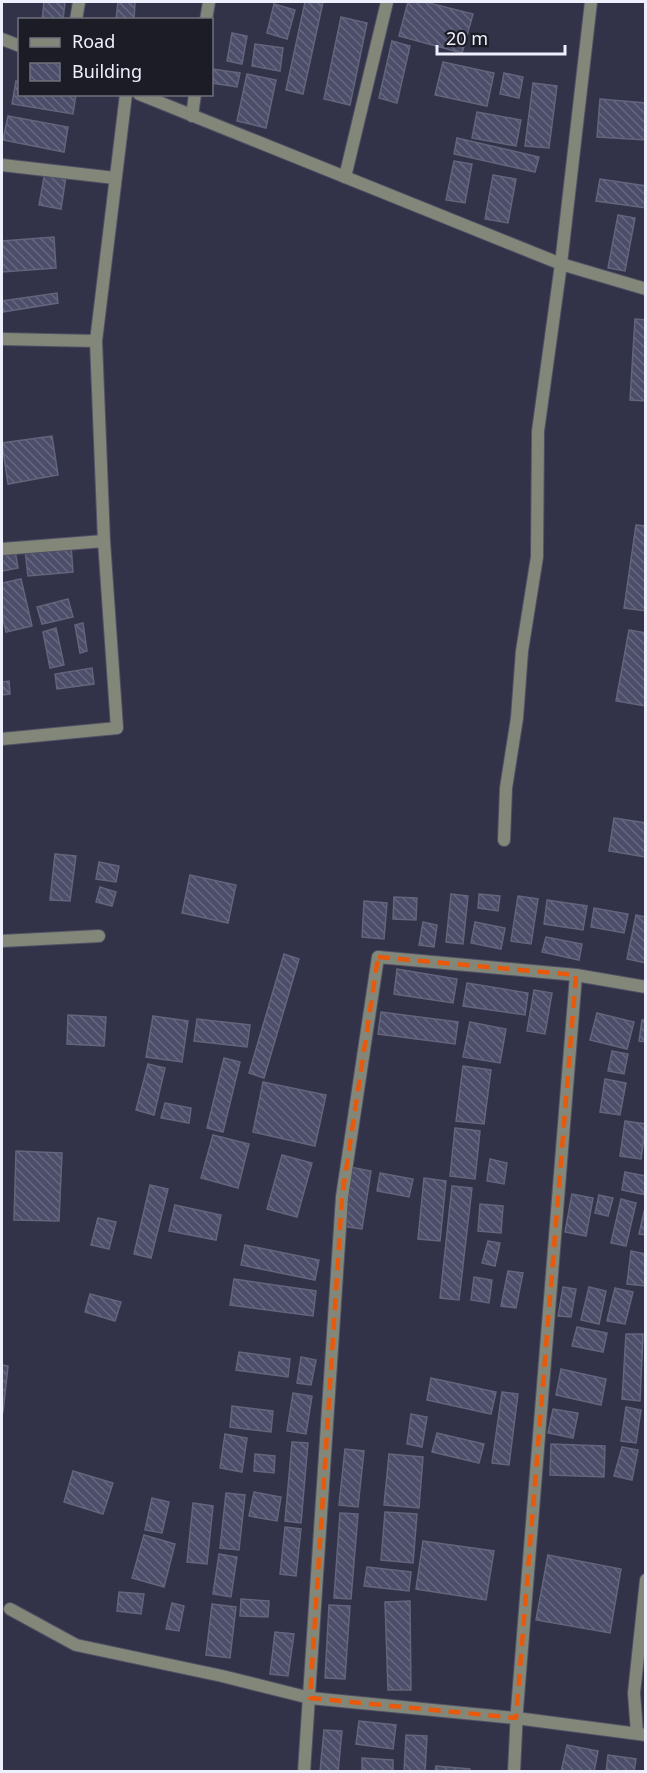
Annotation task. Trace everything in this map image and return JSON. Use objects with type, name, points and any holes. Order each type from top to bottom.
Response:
[{"type":"street","points":[[76,18],[79,2]]},
{"type":"street","points":[[206,18],[208,2]]},
{"type":"street","points":[[345,177],[387,2]]},
{"type":"street","points":[[504,840],[506,788],[517,718],[522,651],[537,557],[538,431],[561,264],[591,2]]},
{"type":"street","points":[[2,39],[18,45]]},
{"type":"street","points":[[2,739],[117,728],[104,542],[96,341],[126,96]]},
{"type":"street","points":[[144,96],[561,264],[645,289]]},
{"type":"street","points":[[192,116],[195,96]]},
{"type":"street","points":[[2,165],[116,178]]},
{"type":"street","points":[[2,339],[96,341]]},
{"type":"street","points":[[2,549],[104,542]]},
{"type":"street","points":[[2,941],[99,936]]},
{"type":"street","points":[[304,1772],[342,1197],[378,957],[576,975],[645,987]]},
{"type":"street","points":[[514,1772],[516,1718],[576,975]]},
{"type":"street","points":[[10,1609],[76,1645],[222,1676],[310,1698],[516,1718],[641,1734],[634,1693],[645,1580]]},
{"type":"highlighted area","points":[[378,957],[576,975],[516,1718],[310,1698],[342,1197]]},
{"type":"building","points":[[44,2],[65,2],[63,18],[42,18]]},
{"type":"building","points":[[118,2],[135,2],[134,18],[116,18]]},
{"type":"building","points":[[305,2],[323,2],[303,94],[286,90]]},
{"type":"building","points":[[408,2],[425,2],[473,14],[462,53],[399,36]]},
{"type":"building","points":[[274,4],[295,10],[287,39],[267,33]]},
{"type":"building","points":[[341,17],[367,23],[350,105],[324,99]]},
{"type":"building","points":[[232,33],[247,36],[242,64],[227,61]]},
{"type":"building","points":[[392,41],[410,46],[397,103],[379,98]]},
{"type":"building","points":[[255,44],[283,48],[280,71],[252,66]]},
{"type":"building","points":[[443,62],[494,73],[487,106],[435,95]]},
{"type":"building","points":[[213,69],[240,73],[237,87],[213,83]]},
{"type":"building","points":[[504,73],[523,77],[519,98],[500,94]]},
{"type":"building","points":[[247,74],[276,80],[266,128],[237,121]]},
{"type":"building","points":[[16,81],[18,82],[18,96],[76,96],[73,114],[12,104]]},
{"type":"building","points":[[533,83],[557,86],[549,148],[525,146]]},
{"type":"building","points":[[600,99],[646,103],[646,140],[597,137]]},
{"type":"building","points":[[477,112],[521,120],[516,146],[472,138]]},
{"type":"building","points":[[8,116],[68,127],[64,152],[3,140]]},
{"type":"building","points":[[457,138],[539,157],[535,172],[454,154]]},
{"type":"building","points":[[454,161],[472,164],[465,203],[446,200]]},
{"type":"building","points":[[45,172],[66,176],[61,209],[39,205]]},
{"type":"building","points":[[493,175],[516,179],[508,223],[485,219]]},
{"type":"building","points":[[600,179],[646,186],[646,208],[596,201]]},
{"type":"building","points":[[618,215],[635,218],[625,271],[608,268]]},
{"type":"building","points":[[54,237],[56,268],[2,272],[2,241]]},
{"type":"building","points":[[57,293],[58,303],[2,312],[2,301]]},
{"type":"building","points":[[635,319],[646,320],[646,401],[630,400]]},
{"type":"building","points":[[52,436],[58,475],[8,484],[2,443]]},
{"type":"building","points":[[636,525],[646,526],[646,611],[624,608]]},
{"type":"building","points":[[71,545],[73,572],[28,576],[25,550]]},
{"type":"building","points":[[15,550],[18,568],[2,571],[2,552]]},
{"type":"building","points":[[21,579],[32,626],[6,632],[2,615],[2,583]]},
{"type":"building","points":[[68,599],[73,617],[42,624],[37,607]]},
{"type":"building","points":[[83,623],[87,651],[80,653],[75,625]]},
{"type":"building","points":[[56,628],[64,665],[50,668],[43,632]]},
{"type":"building","points":[[629,630],[646,633],[646,706],[616,701]]},
{"type":"building","points":[[92,668],[94,684],[57,689],[55,674]]},
{"type":"building","points":[[9,681],[10,694],[2,695],[2,682]]},
{"type":"building","points":[[614,818],[646,823],[646,857],[609,851]]},
{"type":"building","points":[[55,854],[76,856],[70,901],[50,900]]},
{"type":"building","points":[[99,862],[119,866],[116,882],[96,879]]},
{"type":"building","points":[[190,875],[236,885],[228,923],[182,913]]},
{"type":"building","points":[[100,887],[116,892],[112,906],[96,902]]},
{"type":"building","points":[[451,894],[468,896],[463,944],[446,942]]},
{"type":"building","points":[[479,894],[500,896],[498,911],[478,908]]},
{"type":"building","points":[[518,896],[538,899],[531,944],[511,941]]},
{"type":"building","points":[[394,897],[417,898],[416,920],[393,919]]},
{"type":"building","points":[[547,900],[587,906],[583,930],[544,924]]},
{"type":"building","points":[[364,901],[387,903],[384,939],[362,937]]},
{"type":"building","points":[[594,908],[628,914],[624,933],[591,927]]},
{"type":"building","points":[[636,915],[646,917],[646,963],[627,959]]},
{"type":"building","points":[[423,922],[437,925],[434,947],[419,945]]},
{"type":"building","points":[[475,922],[505,928],[501,949],[471,943]]},
{"type":"building","points":[[546,937],[582,944],[579,960],[542,952]]},
{"type":"building","points":[[284,954],[299,959],[264,1078],[249,1073]]},
{"type":"building","points":[[397,969],[457,979],[453,1003],[394,994]]},
{"type":"building","points":[[467,983],[528,993],[525,1015],[463,1006]]},
{"type":"building","points":[[534,990],[552,993],[545,1034],[527,1031]]},
{"type":"building","points":[[381,1012],[458,1022],[455,1044],[378,1034]]},
{"type":"building","points":[[597,1013],[634,1022],[627,1049],[590,1040]]},
{"type":"building","points":[[68,1015],[106,1017],[104,1046],[67,1044]]},
{"type":"building","points":[[153,1016],[188,1021],[182,1062],[146,1057]]},
{"type":"building","points":[[197,1019],[250,1025],[247,1047],[194,1041]]},
{"type":"building","points":[[642,1020],[646,1020],[646,1042],[639,1041]]},
{"type":"building","points":[[470,1022],[506,1029],[500,1063],[463,1057]]},
{"type":"building","points":[[612,1051],[628,1054],[624,1074],[608,1071]]},
{"type":"building","points":[[224,1058],[240,1062],[223,1132],[207,1128]]},
{"type":"building","points":[[148,1064],[165,1068],[154,1115],[136,1110]]},
{"type":"building","points":[[463,1066],[491,1070],[484,1124],[456,1121]]},
{"type":"building","points":[[605,1079],[626,1083],[620,1115],[600,1112]]},
{"type":"building","points":[[263,1082],[326,1095],[315,1146],[253,1132]]},
{"type":"building","points":[[165,1103],[191,1108],[189,1123],[161,1118]]},
{"type":"building","points":[[625,1121],[646,1124],[641,1159],[620,1156]]},
{"type":"building","points":[[455,1128],[480,1131],[475,1179],[450,1176]]},
{"type":"building","points":[[213,1135],[249,1144],[238,1188],[201,1178]]},
{"type":"building","points":[[16,1151],[62,1153],[59,1221],[14,1220]]},
{"type":"building","points":[[282,1155],[312,1163],[297,1217],[267,1209]]},
{"type":"building","points":[[490,1159],[507,1163],[504,1184],[487,1181]]},
{"type":"building","points":[[350,1167],[371,1171],[362,1229],[341,1226]]},
{"type":"building","points":[[625,1172],[646,1176],[646,1195],[622,1190]]},
{"type":"building","points":[[380,1173],[413,1179],[409,1197],[377,1191]]},
{"type":"building","points":[[424,1178],[446,1181],[440,1241],[418,1239]]},
{"type":"building","points":[[150,1185],[168,1189],[151,1258],[134,1254]]},
{"type":"building","points":[[452,1186],[472,1188],[459,1300],[440,1298]]},
{"type":"building","points":[[572,1194],[593,1198],[586,1236],[565,1232]]},
{"type":"building","points":[[599,1195],[613,1198],[608,1216],[595,1213]]},
{"type":"building","points":[[621,1199],[636,1203],[626,1246],[611,1243]]},
{"type":"building","points":[[646,1203],[646,1235],[639,1234]]},
{"type":"building","points":[[480,1204],[503,1206],[501,1233],[478,1231]]},
{"type":"building","points":[[175,1205],[221,1215],[216,1240],[169,1231]]},
{"type":"building","points":[[98,1218],[116,1222],[109,1249],[91,1245]]},
{"type":"building","points":[[488,1241],[500,1243],[495,1266],[482,1263]]},
{"type":"building","points":[[245,1245],[319,1260],[315,1280],[241,1265]]},
{"type":"building","points":[[631,1251],[646,1254],[646,1286],[627,1284]]},
{"type":"building","points":[[508,1271],[523,1273],[516,1308],[501,1306]]},
{"type":"building","points":[[474,1277],[492,1280],[489,1303],[471,1300]]},
{"type":"building","points":[[234,1279],[316,1291],[313,1316],[230,1305]]},
{"type":"building","points":[[563,1287],[576,1289],[571,1317],[558,1316]]},
{"type":"building","points":[[589,1287],[606,1291],[599,1324],[581,1320]]},
{"type":"building","points":[[615,1288],[633,1292],[625,1324],[607,1321]]},
{"type":"building","points":[[90,1294],[121,1302],[115,1321],[85,1312]]},
{"type":"building","points":[[577,1327],[607,1333],[603,1352],[572,1346]]},
{"type":"building","points":[[626,1334],[643,1334],[640,1401],[622,1399]]},
{"type":"building","points":[[239,1352],[290,1359],[288,1377],[236,1370]]},
{"type":"building","points":[[301,1357],[316,1360],[311,1385],[297,1383]]},
{"type":"building","points":[[2,1365],[8,1366],[3,1412],[2,1412]]},
{"type":"building","points":[[561,1369],[606,1379],[601,1405],[556,1395]]},
{"type":"building","points":[[431,1378],[496,1392],[491,1414],[427,1400]]},
{"type":"building","points":[[502,1392],[518,1394],[509,1465],[492,1463]]},
{"type":"building","points":[[293,1393],[312,1396],[306,1434],[287,1431]]},
{"type":"building","points":[[232,1406],[273,1411],[271,1432],[230,1427]]},
{"type":"building","points":[[626,1407],[641,1410],[636,1443],[621,1441]]},
{"type":"building","points":[[553,1409],[578,1413],[573,1438],[548,1433]]},
{"type":"building","points":[[411,1414],[427,1417],[422,1447],[407,1444]]},
{"type":"building","points":[[437,1433],[484,1444],[479,1463],[432,1452]]},
{"type":"building","points":[[225,1434],[247,1438],[242,1472],[220,1468]]},
{"type":"building","points":[[292,1442],[308,1443],[301,1523],[285,1521]]},
{"type":"building","points":[[551,1444],[605,1446],[604,1477],[550,1475]]},
{"type":"building","points":[[622,1447],[638,1450],[632,1480],[614,1476]]},
{"type":"building","points":[[345,1449],[364,1451],[358,1507],[339,1505]]},
{"type":"building","points":[[255,1454],[275,1456],[274,1473],[254,1471]]},
{"type":"building","points":[[389,1454],[423,1457],[419,1508],[384,1505]]},
{"type":"building","points":[[73,1471],[113,1483],[103,1514],[64,1502]]},
{"type":"building","points":[[254,1492],[281,1497],[277,1521],[249,1516]]},
{"type":"building","points":[[226,1493],[245,1495],[239,1550],[220,1548]]},
{"type":"building","points":[[152,1498],[169,1502],[162,1533],[145,1530]]},
{"type":"building","points":[[193,1503],[213,1506],[207,1564],[187,1562]]},
{"type":"building","points":[[385,1512],[417,1514],[413,1563],[381,1560]]},
{"type":"building","points":[[340,1513],[358,1514],[351,1599],[334,1598]]},
{"type":"building","points":[[285,1527],[301,1529],[296,1576],[280,1574]]},
{"type":"building","points":[[144,1535],[175,1544],[164,1587],[132,1578]]},
{"type":"building","points":[[423,1541],[494,1551],[486,1600],[416,1589]]},
{"type":"building","points":[[219,1554],[237,1557],[231,1597],[213,1594]]},
{"type":"building","points":[[548,1555],[621,1569],[610,1633],[536,1620]]},
{"type":"building","points":[[367,1567],[411,1572],[409,1591],[364,1586]]},
{"type":"building","points":[[119,1592],[144,1594],[141,1614],[117,1611]]},
{"type":"building","points":[[241,1599],[269,1601],[268,1617],[240,1616]]},
{"type":"building","points":[[410,1601],[411,1690],[388,1690],[385,1602]]},
{"type":"building","points":[[172,1603],[184,1606],[179,1631],[166,1629]]},
{"type":"building","points":[[212,1604],[236,1607],[230,1658],[206,1655]]},
{"type":"building","points":[[329,1605],[350,1606],[345,1679],[325,1678]]},
{"type":"building","points":[[275,1632],[294,1634],[288,1676],[270,1674]]},
{"type":"building","points":[[359,1721],[396,1725],[393,1749],[356,1744]]},
{"type":"building","points":[[324,1730],[342,1731],[338,1772],[320,1772]]},
{"type":"building","points":[[406,1735],[427,1736],[425,1772],[404,1772]]},
{"type":"building","points":[[567,1745],[598,1751],[594,1772],[561,1772]]},
{"type":"building","points":[[608,1755],[636,1759],[634,1772],[606,1772]]},
{"type":"building","points":[[362,1758],[393,1760],[393,1772],[362,1772]]},
{"type":"building","points":[[436,1766],[470,1769],[470,1772],[435,1772]]}]
